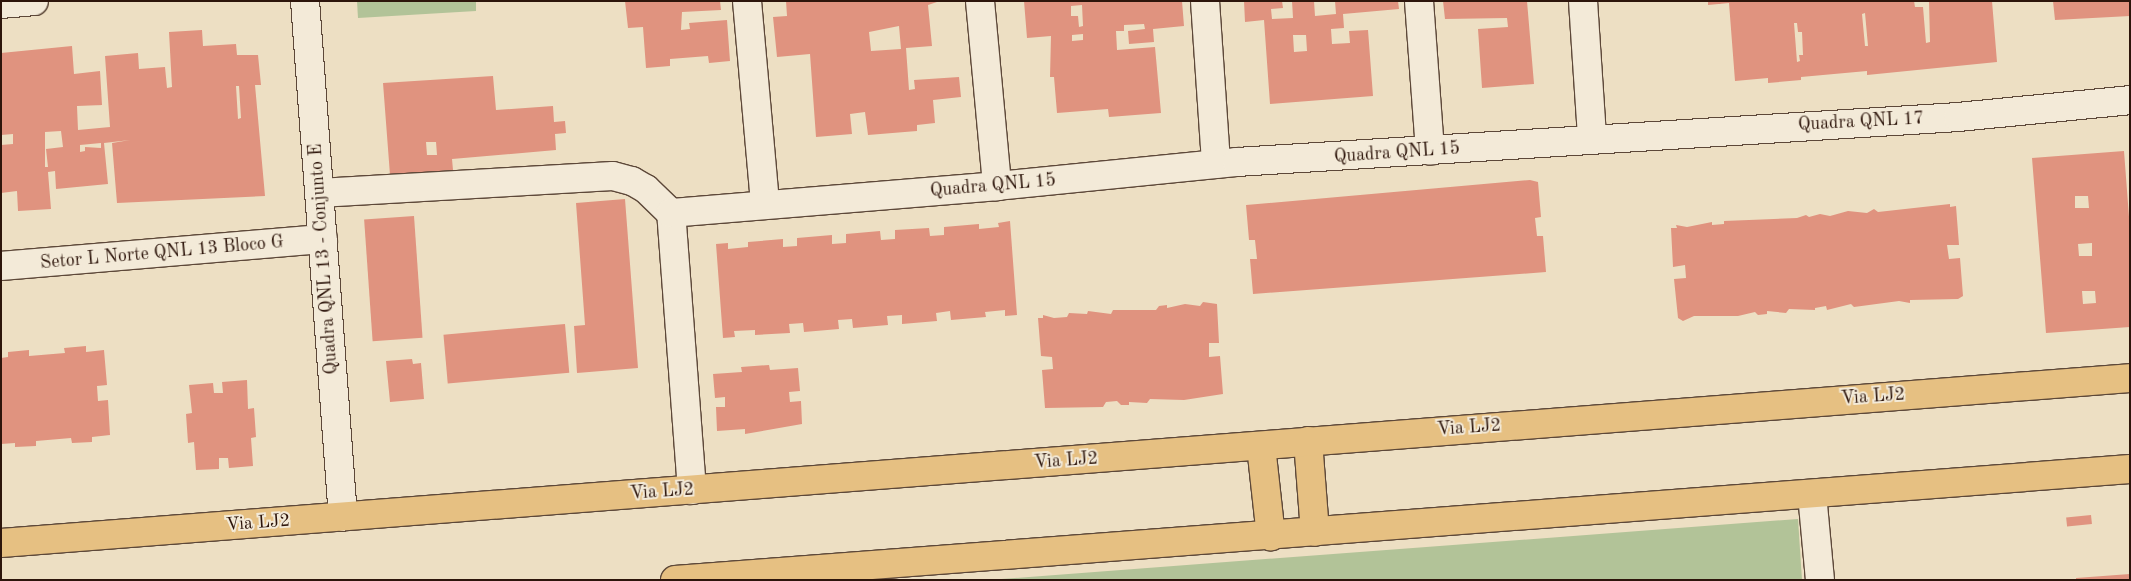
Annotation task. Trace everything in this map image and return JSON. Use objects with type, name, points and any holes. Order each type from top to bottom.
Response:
[{"type":"main road","name":"Via LJ2","points":[[1,543],[2130,378]]},
{"type":"main road","points":[[1308,441],[1315,532]]},
{"type":"main road","points":[[1261,446],[1271,536]]},
{"type":"main road","points":[[675,580],[1271,536],[2130,468]]},
{"type":"street","points":[[1,4],[34,1]]},
{"type":"street","name":"Quadra QNL 13 - Conjunto E","points":[[306,1],[343,517]]},
{"type":"street","points":[[747,1],[765,204]]},
{"type":"street","points":[[980,1],[997,186]]},
{"type":"street","points":[[1205,1],[1216,164]]},
{"type":"street","points":[[1419,1],[1430,152]]},
{"type":"street","points":[[1583,1],[1592,138]]},
{"type":"street","name":"Quadra QNL 17","points":[[1592,138],[1958,117],[2130,100]]},
{"type":"street","name":"Quadra QNL 15","points":[[671,213],[997,186],[1216,164],[1430,152],[1592,138]]},
{"type":"street","points":[[319,193],[613,176],[632,181],[646,189],[671,213],[692,490]]},
{"type":"street","name":"Setor L Norte QNL 13 Bloco G","points":[[1,266],[323,239]]},
{"type":"street","points":[[1812,494],[1820,580]]},
{"type":"green space","points":[[357,1],[476,1],[476,11],[358,18]]},
{"type":"green space","points":[[1798,519],[1802,580],[988,580]]},
{"type":"building","points":[[625,1],[720,1],[721,10],[682,12],[681,30],[690,29],[689,23],[727,20],[730,61],[709,63],[708,56],[670,59],[670,66],[646,68],[643,27],[628,28]]},
{"type":"building","points":[[786,1],[940,1],[928,5],[932,46],[906,48],[909,90],[915,89],[914,80],[959,77],[961,97],[933,100],[935,123],[917,125],[917,131],[868,135],[865,112],[850,114],[852,134],[816,137],[810,54],[777,57],[773,17],[787,16]],"holes":[[[899,26],[901,49],[871,51],[869,32]]]},
{"type":"building","points":[[1024,1],[1182,1],[1184,26],[1153,29],[1154,42],[1129,44],[1128,31],[1145,29],[1144,24],[1124,25],[1124,31],[1116,31],[1117,50],[1155,47],[1161,113],[1109,117],[1108,109],[1057,113],[1054,77],[1050,77],[1051,36],[1027,38]],"holes":[[[1082,5],[1083,26],[1079,27],[1078,16],[1071,16],[1071,6]],[[1083,34],[1083,40],[1072,41],[1072,35]]]},
{"type":"building","points":[[1244,1],[1282,1],[1283,8],[1271,9],[1272,19],[1293,18],[1292,1],[1314,1],[1315,16],[1336,14],[1335,1],[1398,1],[1399,9],[1343,14],[1344,28],[1331,29],[1332,44],[1350,43],[1349,31],[1368,30],[1373,96],[1270,104],[1264,20],[1245,22]],"holes":[[[1293,35],[1306,35],[1307,51],[1294,52]]]},
{"type":"building","points":[[1443,1],[1527,1],[1534,84],[1482,88],[1478,29],[1508,27],[1507,18],[1445,19]]},
{"type":"building","points":[[1708,1],[1914,1],[1915,7],[1923,7],[1926,43],[1930,42],[1929,1],[1992,1],[1997,62],[1867,75],[1867,71],[1801,77],[1801,80],[1768,83],[1768,78],[1735,81],[1729,3],[1708,5]],"holes":[[[1865,13],[1868,46],[1865,46],[1862,14]],[[1794,23],[1797,23],[1798,32],[1802,32],[1803,55],[1799,55],[1800,61],[1797,62]]]},
{"type":"building","points":[[2053,1],[2130,1],[2130,16],[2055,20]]},
{"type":"building","points":[[202,30],[203,46],[236,44],[237,55],[258,55],[261,85],[255,85],[265,196],[117,203],[112,143],[130,140],[104,143],[108,184],[56,189],[55,171],[48,172],[51,209],[18,211],[17,191],[1,193],[1,145],[13,144],[13,134],[1,135],[1,53],[72,46],[74,74],[100,71],[102,105],[77,106],[78,130],[110,127],[105,56],[138,53],[139,69],[165,67],[167,88],[172,87],[169,32]],"holes":[[[236,86],[239,86],[241,118],[238,119]],[[61,131],[63,147],[46,149],[48,167],[45,167],[45,132]],[[101,143],[101,148],[85,147],[85,151],[80,152],[80,145]]]},
{"type":"building","points":[[493,76],[496,110],[553,106],[554,122],[565,121],[566,133],[555,134],[556,150],[452,159],[453,170],[390,175],[383,83]],"holes":[[[426,142],[436,142],[437,155],[427,155]]]},
{"type":"building","points":[[2124,151],[2130,230],[2130,327],[2046,333],[2032,158]],"holes":[[[2075,196],[2088,196],[2089,208],[2075,208]],[[2092,243],[2092,256],[2079,256],[2078,244]],[[2082,291],[2095,291],[2096,303],[2083,304]]]},
{"type":"building","points":[[1530,180],[1538,182],[1541,217],[1535,218],[1537,236],[1543,236],[1546,272],[1253,294],[1250,259],[1257,259],[1255,240],[1249,240],[1246,205]]},
{"type":"building","points":[[625,199],[638,368],[577,373],[574,326],[585,325],[576,203]]},
{"type":"building","points":[[1950,204],[1950,207],[1956,206],[1959,245],[1947,245],[1949,259],[1960,258],[1963,296],[1958,299],[1910,300],[1910,303],[1899,301],[1854,307],[1851,304],[1827,310],[1826,306],[1815,308],[1815,310],[1789,309],[1786,313],[1767,311],[1767,314],[1758,315],[1755,312],[1738,316],[1694,316],[1683,321],[1678,318],[1674,279],[1686,278],[1685,265],[1673,267],[1671,228],[1677,228],[1676,225],[1687,227],[1712,222],[1712,225],[1724,224],[1724,221],[1797,218],[1820,214],[1830,216],[1848,211],[1867,213],[1874,209],[1878,212]]},
{"type":"building","points":[[414,216],[423,338],[373,341],[364,219]]},
{"type":"building","points":[[1010,221],[1017,315],[1005,316],[1005,310],[985,312],[986,317],[951,320],[950,311],[936,313],[937,321],[902,324],[902,315],[887,316],[888,325],[853,328],[852,319],[838,320],[839,329],[804,332],[803,323],[789,324],[790,333],[755,335],[755,330],[734,331],[735,337],[723,338],[716,244],[728,243],[728,249],[748,247],[748,242],[783,239],[783,247],[797,246],[797,238],[832,235],[832,244],[846,243],[846,234],[880,231],[881,240],[895,239],[895,230],[929,228],[930,236],[944,235],[944,227],[979,224],[979,229],[999,227],[998,223]]},
{"type":"building","points":[[1203,302],[1217,304],[1219,343],[1209,343],[1209,357],[1220,356],[1223,394],[1184,400],[1150,399],[1147,403],[1129,402],[1129,405],[1121,405],[1117,401],[1106,402],[1103,407],[1045,408],[1042,370],[1053,369],[1052,357],[1041,356],[1038,318],[1043,318],[1043,315],[1054,318],[1067,317],[1069,313],[1087,314],[1088,311],[1111,314],[1113,310],[1156,310],[1159,306],[1167,305],[1167,308],[1185,304],[1200,306]]},
{"type":"building","points":[[565,324],[569,373],[448,383],[443,335]]},
{"type":"building","points":[[86,346],[86,352],[104,350],[107,385],[97,386],[98,401],[108,400],[110,435],[92,437],[92,442],[72,443],[71,438],[36,441],[36,446],[15,447],[15,443],[1,444],[1,358],[8,357],[8,352],[29,350],[29,356],[65,353],[64,348]]},
{"type":"building","points":[[412,359],[413,364],[421,363],[424,399],[390,402],[386,361]]},
{"type":"building","points":[[769,365],[770,370],[798,368],[800,391],[789,392],[790,402],[801,401],[802,424],[745,434],[745,429],[717,431],[716,407],[725,407],[725,397],[715,398],[713,374],[742,372],[741,367]]},
{"type":"building","points":[[247,380],[248,409],[254,408],[256,437],[251,438],[253,466],[229,468],[228,458],[219,458],[219,469],[196,470],[194,442],[188,443],[186,414],[192,413],[189,385],[213,383],[214,393],[223,393],[222,382]]},
{"type":"building","points":[[2091,515],[2092,524],[2067,527],[2066,518]]},
{"type":"building","points":[[2130,574],[2130,580],[2076,580],[2076,578]]}]
